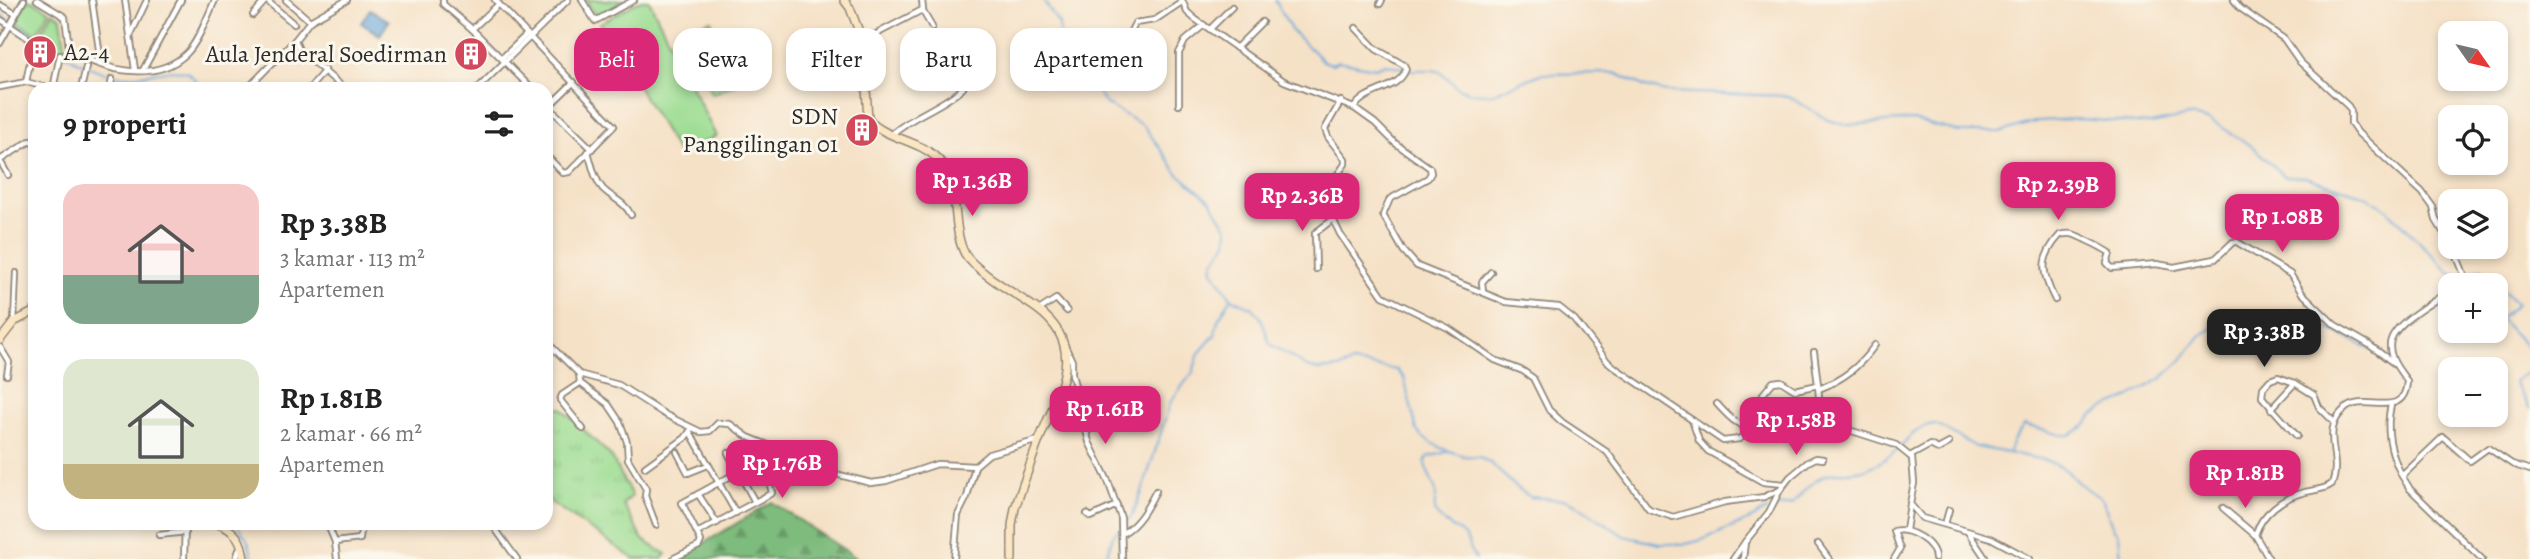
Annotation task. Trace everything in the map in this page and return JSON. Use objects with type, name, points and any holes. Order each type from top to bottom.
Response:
[{"type":"street","points":[[0,43],[24,0]]},
{"type":"street","points":[[37,0],[65,17],[69,48],[72,51],[115,70],[142,71],[169,64],[187,53],[215,0]]},
{"type":"street","points":[[92,0],[101,65]]},
{"type":"street","points":[[125,0],[135,70]]},
{"type":"street","points":[[130,36],[148,0]]},
{"type":"street","points":[[142,71],[181,0]]},
{"type":"street","points":[[253,15],[266,0],[294,24]]},
{"type":"street","points":[[286,0],[310,21]]},
{"type":"street","points":[[256,82],[310,21],[347,0]]},
{"type":"street","points":[[443,0],[443,4],[525,82]]},
{"type":"street","points":[[483,82],[528,35],[568,0]]},
{"type":"street","points":[[582,0],[595,21],[634,0]]},
{"type":"street","points":[[844,0],[858,28]]},
{"type":"street","points":[[922,0],[923,10],[932,27]]},
{"type":"street","points":[[2234,0],[2240,8],[2284,39],[2300,62],[2348,106],[2354,127],[2385,160],[2422,192],[2433,207],[2438,223]]},
{"type":"street","points":[[1133,28],[1135,23],[1155,20],[1182,1],[1187,12],[1284,81],[1341,101],[1376,123],[1395,143],[1430,168],[1428,178],[1390,199],[1383,215],[1407,256],[1417,266],[1506,302],[1559,307],[1574,319],[1607,361],[1723,441],[1738,439],[1758,428],[1789,417],[1813,417],[1904,450],[1910,456],[1914,483],[1906,530]]},
{"type":"street","points":[[472,29],[497,2],[574,82],[553,101]]},
{"type":"street","points":[[0,5],[34,42],[26,82],[0,87]]},
{"type":"street","points":[[1210,29],[1232,7]]},
{"type":"street","points":[[886,30],[923,10]]},
{"type":"street","points":[[0,19],[12,20]]},
{"type":"street","points":[[1236,48],[1262,22]]},
{"type":"street","points":[[1179,104],[1179,53],[1185,41],[1204,25]]},
{"type":"street","points":[[1354,108],[1358,102],[1377,90],[1398,83],[1406,69],[1404,65],[1376,48],[1356,28]]},
{"type":"street","points":[[295,40],[299,50],[338,82]]},
{"type":"street","points":[[54,82],[60,55]]},
{"type":"street","points":[[83,82],[86,67]]},
{"type":"street","points":[[315,82],[325,70]]},
{"type":"street","points":[[553,163],[563,173],[569,172],[614,126],[582,91]]},
{"type":"street","points":[[866,91],[868,119],[885,132],[922,147],[945,168],[967,256],[980,269],[1039,310],[1056,329],[1072,361],[1072,374],[1089,442],[1117,505],[1123,533],[1122,559]]},
{"type":"street","points":[[892,134],[960,91]]},
{"type":"street","points":[[1341,101],[1325,129],[1345,159],[1345,164],[1326,191],[1327,206],[1332,220],[1383,296],[1448,328],[1495,360],[1533,378],[1549,410],[1607,452],[1649,509],[1674,517],[1726,502],[1764,497],[1780,490]]},
{"type":"street","points":[[553,112],[590,151],[597,181],[604,190],[626,206],[631,215]]},
{"type":"street","points":[[8,174],[0,161],[28,142]]},
{"type":"street","points":[[1316,269],[1315,233],[1332,220]]},
{"type":"street","points":[[2055,300],[2043,276],[2046,254],[2060,235],[2073,234],[2109,251],[2107,263],[2112,268],[2156,264],[2174,267],[2215,259],[2233,242],[2237,242],[2290,274],[2302,293],[2334,325],[2395,363]]},
{"type":"street","points":[[14,322],[16,272]]},
{"type":"street","points":[[1483,292],[1482,282],[1491,272]]},
{"type":"street","points":[[2255,535],[2264,519],[2282,500],[2332,484],[2336,470],[2332,434],[2334,422],[2344,410],[2358,403],[2391,405],[2401,399],[2407,381],[2395,363],[2389,345],[2394,334],[2438,297]]},
{"type":"street","points":[[1039,310],[1058,299],[1067,311]]},
{"type":"street","points":[[0,341],[14,322],[28,315]]},
{"type":"street","points":[[1012,559],[1015,509],[1066,373],[1062,341]]},
{"type":"street","points":[[1763,394],[1773,382],[1781,380],[1795,390],[1835,383],[1858,368],[1875,345]]},
{"type":"street","points":[[0,347],[9,362],[8,375]]},
{"type":"street","points":[[553,348],[579,374],[619,385],[690,429],[705,433],[718,423],[730,424],[748,437],[773,447],[808,467],[871,483],[886,481],[937,464],[975,466]]},
{"type":"street","points":[[1813,417],[1819,398],[1814,352]]},
{"type":"street","points":[[579,374],[580,383],[608,404],[620,422],[626,439],[628,459],[646,489],[645,496],[656,525]]},
{"type":"street","points":[[2297,436],[2262,397],[2263,388],[2274,378],[2281,377],[2312,394],[2319,407],[2334,422]]},
{"type":"street","points":[[580,383],[562,395],[560,400],[583,429]]},
{"type":"street","points":[[2271,409],[2295,383]]},
{"type":"street","points":[[1717,404],[1741,426],[1758,428]]},
{"type":"street","points":[[2391,405],[2388,428],[2392,452],[2402,476],[2410,489],[2482,559]]},
{"type":"street","points":[[1692,419],[1699,441],[1708,450],[1763,482],[1786,484]]},
{"type":"street","points":[[690,429],[736,513]]},
{"type":"street","points":[[645,467],[690,429]]},
{"type":"street","points":[[2402,476],[2443,437],[2470,461],[2488,448],[2512,464],[2530,470]]},
{"type":"street","points":[[954,559],[958,515],[967,497],[975,466],[989,454],[1040,439]]},
{"type":"street","points":[[1910,456],[1930,445],[1938,449],[1949,443]]},
{"type":"street","points":[[677,452],[688,472],[692,473],[708,465]]},
{"type":"street","points":[[728,453],[755,502]]},
{"type":"street","points":[[1733,559],[1769,512],[1790,477],[1812,460],[1823,459]]},
{"type":"street","points":[[674,558],[699,545],[701,541],[682,503],[738,472]]},
{"type":"street","points":[[697,533],[772,493],[769,481]]},
{"type":"street","points":[[1123,533],[1135,524],[1156,491]]},
{"type":"street","points":[[698,494],[717,523]]},
{"type":"street","points":[[1910,504],[1922,518],[2005,544],[2030,559]]},
{"type":"street","points":[[1087,513],[1091,517],[1117,505]]},
{"type":"street","points":[[2223,508],[2255,535],[2269,559]]},
{"type":"street","points":[[1945,524],[1950,510]]},
{"type":"street","points":[[231,530],[241,543],[244,559]]},
{"type":"street","points":[[330,530],[337,559]]},
{"type":"street","points":[[335,542],[360,538],[362,530]]},
{"type":"street","points":[[496,530],[517,559]]},
{"type":"street","points":[[1894,559],[1900,549],[1894,531],[1906,530],[1929,545],[1934,550],[1935,559]]},
{"type":"street","points":[[1967,531],[1986,559]]},
{"type":"street","points":[[159,535],[186,532],[184,559]]},
{"type":"street","points":[[1743,559],[1745,542]]},
{"type":"street","points":[[236,559],[241,543]]},
{"type":"street","points":[[1818,544],[1829,559]]},
{"type":"green space","points":[[28,0],[50,11],[36,34],[15,21]]},
{"type":"green space","points":[[586,0],[625,0],[596,17]]},
{"type":"green space","points":[[641,0],[649,0],[673,49],[673,91],[694,91],[716,136],[679,155],[641,91],[659,91],[659,28],[603,28],[600,23]]},
{"type":"green space","points":[[53,12],[61,17],[66,53],[39,36]]},
{"type":"green space","points":[[711,20],[714,28],[691,28]]},
{"type":"green space","points":[[561,408],[611,456],[632,496],[623,504],[643,540],[666,554],[662,559],[634,559],[553,504],[553,409]]},
{"type":"green space","points":[[772,502],[858,559],[678,559]]},
{"type":"water","points":[[370,9],[389,21],[380,35],[361,23]]},
{"type":"waterway","points":[[1043,0],[1059,24],[1061,57],[1085,74],[1106,104],[1144,126],[1179,175],[1210,200],[1228,229],[1227,242],[1214,261],[1212,269],[1231,298],[1253,308],[1261,318],[1270,344],[1307,367],[1319,370],[1353,363],[1397,370],[1404,378],[1417,431],[1422,437],[1441,448],[1464,456],[1479,457],[1490,463],[1530,497],[1566,500],[1578,505],[1624,536],[1660,544],[1686,544],[1702,540],[1767,510]]},
{"type":"waterway","points":[[1275,0],[1291,30],[1323,61],[1375,68],[1386,64],[1411,70],[1432,70],[1441,72],[1458,88],[1471,93],[1491,94],[1541,74],[1615,73],[1646,87],[1666,92],[1788,96],[1828,120],[1846,125],[1913,120],[1959,132],[2001,132],[2038,121],[2078,119],[2151,124],[2189,116],[2210,120],[2253,147],[2284,176],[2305,177],[2366,196],[2388,210],[2451,274],[2464,277],[2482,269],[2517,304],[2499,318],[2530,350]]},
{"type":"waterway","points":[[0,14],[74,60],[105,73],[127,76],[182,71],[188,73],[196,82]]},
{"type":"waterway","points":[[1123,525],[1132,516],[1142,492],[1171,401],[1193,372],[1199,353],[1215,335],[1218,320],[1230,300]]},
{"type":"waterway","points":[[2009,451],[2024,425],[2071,435],[2105,407],[2130,397],[2162,378],[2181,361],[2200,336],[2213,328],[2235,325],[2289,331],[2305,322],[2326,327],[2372,350]]},
{"type":"waterway","points":[[2530,371],[2514,381],[2530,409]]},
{"type":"waterway","points":[[1773,508],[1792,505],[1824,476],[1863,470],[1874,465],[1898,450],[1916,431],[1936,424],[1976,447],[2048,461],[2067,471],[2077,482],[2102,499],[2113,528],[2119,535],[2121,559]]},
{"type":"waterway","points":[[1450,451],[1428,457],[1425,463],[1436,490],[1435,510],[1441,519],[1465,537],[1476,559]]},
{"type":"waterway","points":[[1105,559],[1113,536],[1119,529]]},
{"type":"waterway","points":[[241,530],[248,541],[253,559]]},
{"type":"place","name":"A2-4","points":[[40,52]]},
{"type":"place","name":"Aula Jenderal Soedirman","points":[[471,54]]},
{"type":"place","name":"SDN Panggilingan 01","points":[[862,130]]}]
